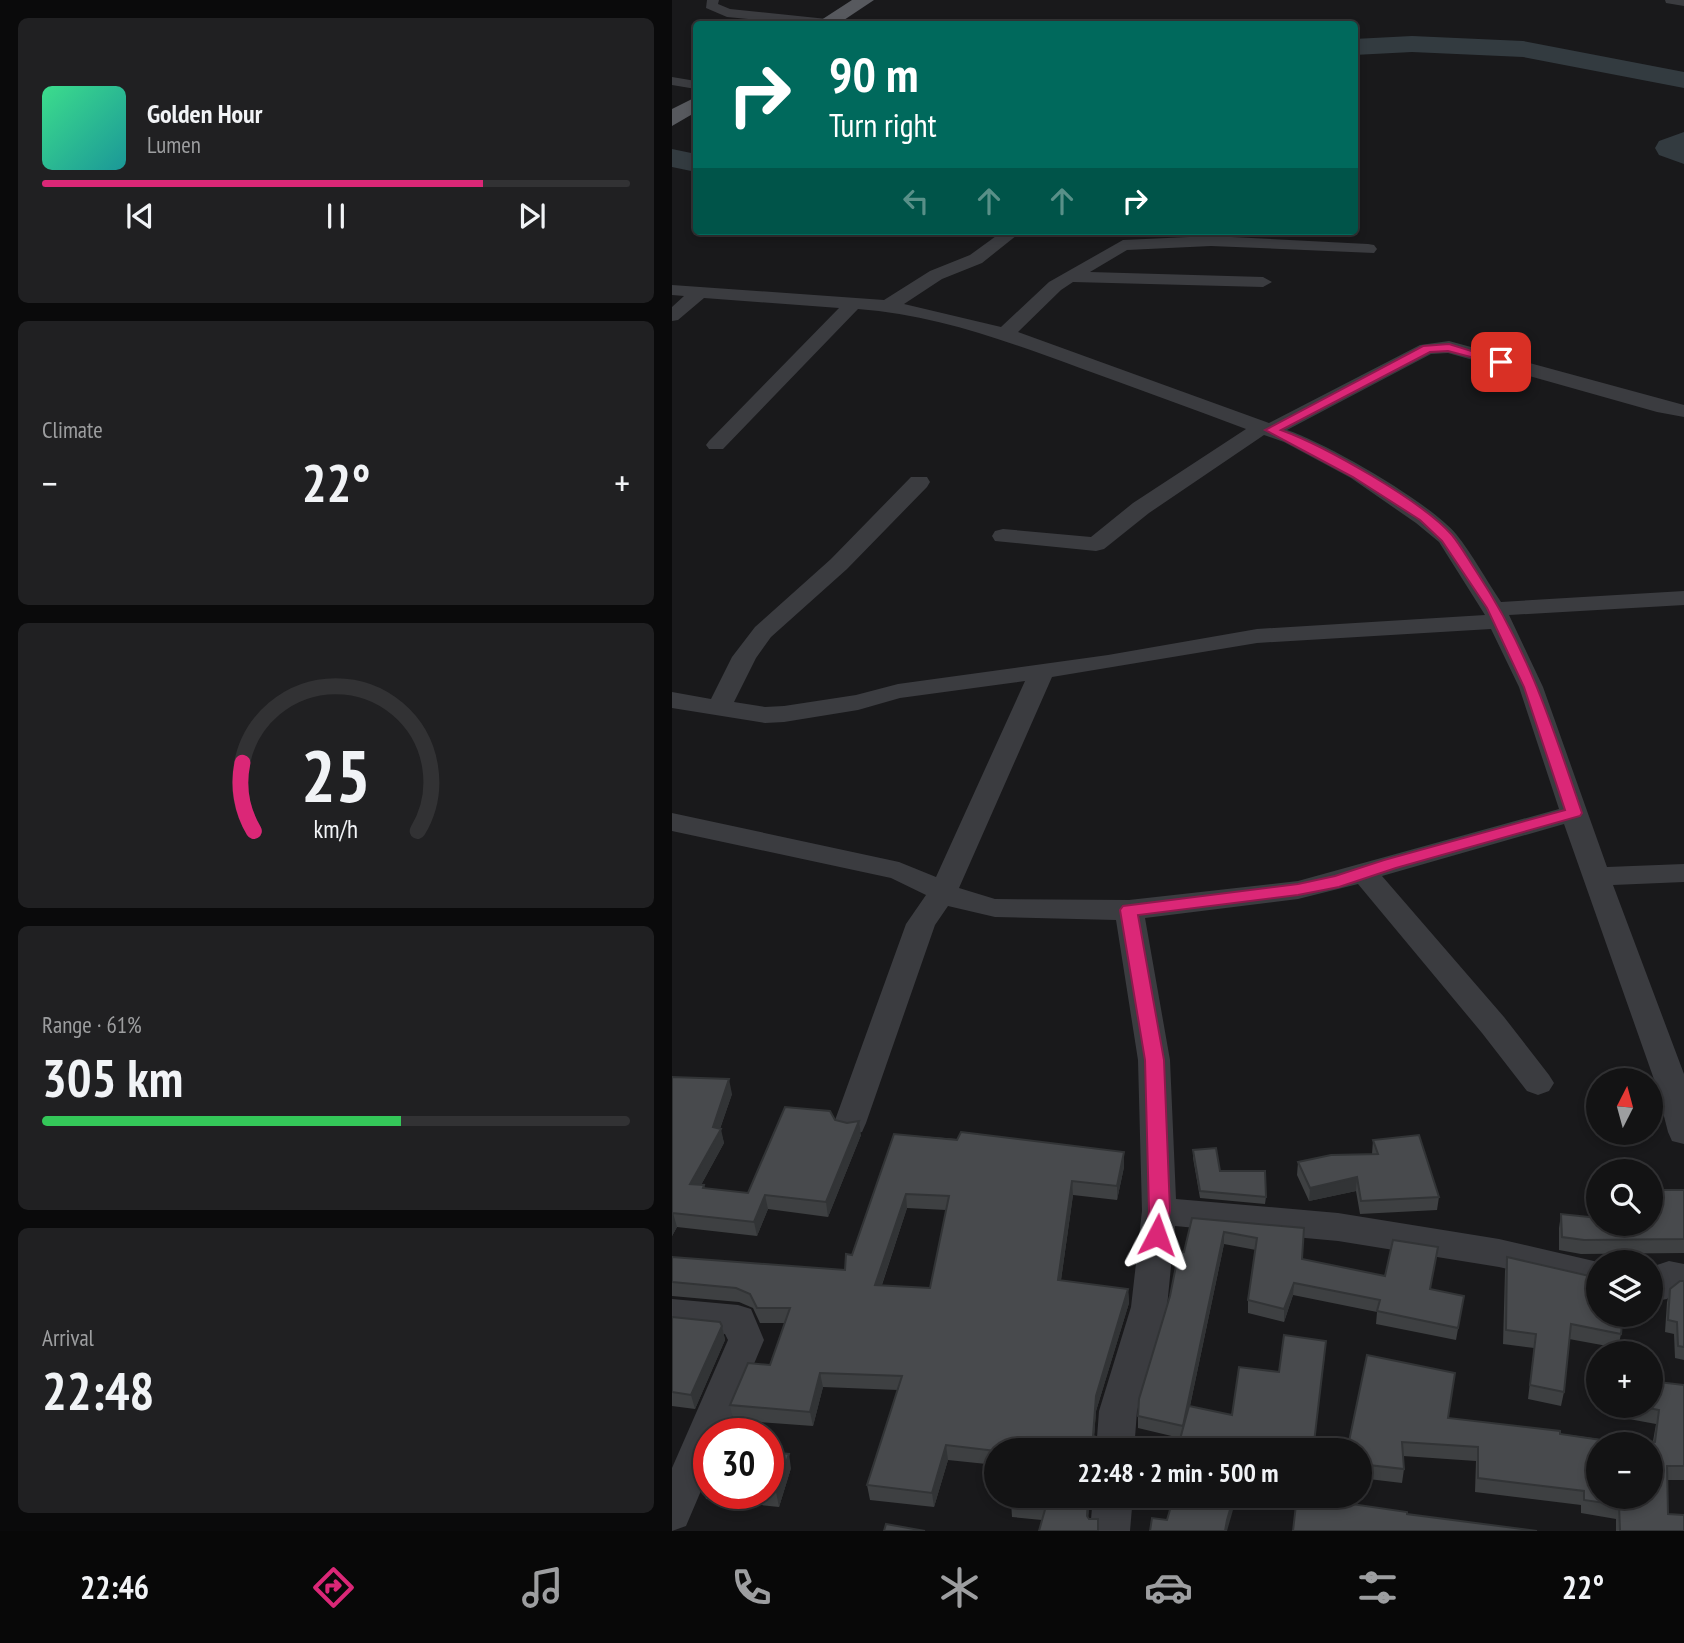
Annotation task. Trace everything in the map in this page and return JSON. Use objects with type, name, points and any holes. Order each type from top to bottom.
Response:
[{"type":"main road","points":[[836,21],[865,0]]},
{"type":"main road","points":[[838,21],[884,0]]},
{"type":"main road","points":[[672,119],[693,105]]},
{"type":"main road","points":[[672,131],[693,118]]},
{"type":"street","points":[[713,0],[711,5],[727,13],[803,21]]},
{"type":"street","points":[[1671,0],[1684,2]]},
{"type":"street","points":[[672,81],[693,84]]},
{"type":"street","points":[[888,306],[936,275],[986,253],[1009,235]]},
{"type":"street","points":[[1005,334],[1055,286],[1124,245],[1211,236],[1280,237],[1368,249]]},
{"type":"street","points":[[1070,277],[1263,282]]},
{"type":"street","points":[[672,290],[888,306],[941,316],[1005,334],[1290,438],[1358,474],[1424,517],[1447,538],[1497,615],[1531,687],[1596,877],[1672,1085],[1684,1132]]},
{"type":"street","points":[[672,316],[699,293]]},
{"type":"street","points":[[716,445],[854,303]]},
{"type":"street","points":[[1003,537],[1096,544],[1141,508],[1266,428],[1427,348],[1449,347],[1657,406],[1684,411]]},
{"type":"street","points":[[719,708],[744,657],[763,632],[839,564],[919,482]]},
{"type":"street","points":[[672,700],[765,715],[858,702],[898,691],[1257,636],[1684,598]]},
{"type":"street","points":[[850,1123],[922,924],[944,890],[1042,671]]},
{"type":"street","points":[[672,822],[900,871],[962,901],[995,908],[1059,911],[1129,910],[1298,890],[1574,813]]},
{"type":"street","points":[[1364,873],[1493,1025],[1538,1083]]},
{"type":"street","points":[[1596,877],[1684,873]]},
{"type":"street","points":[[1116,1438],[1118,1411],[1149,1307],[1160,1211],[1154,1060],[1129,910]]},
{"type":"street","points":[[1160,1211],[1338,1227],[1499,1253],[1586,1273]]},
{"type":"street","points":[[1663,1281],[1669,1275],[1684,1278]]},
{"type":"street","points":[[672,1314],[738,1320],[746,1340],[672,1513]]},
{"type":"street","points":[[1110,1531],[1112,1508]]},
{"type":"building","points":[[672,1077],[729,1079],[713,1127],[721,1129],[690,1184],[704,1185],[703,1188],[748,1193],[785,1107],[830,1111],[835,1120],[847,1123],[859,1121],[826,1202],[765,1195],[754,1222],[672,1215]]},
{"type":"building","points":[[961,1132],[1124,1152],[1117,1186],[1072,1181],[1058,1280],[1128,1289],[1096,1396],[1093,1436],[1099,1438],[984,1438],[984,1450],[946,1445],[932,1493],[867,1485],[902,1376],[820,1373],[810,1412],[730,1405],[748,1363],[770,1365],[790,1308],[757,1308],[750,1294],[736,1288],[672,1282],[672,1257],[845,1270],[846,1254],[852,1255],[894,1134],[957,1140]],"holes":[[[906,1194],[949,1196],[930,1288],[875,1285]]]},
{"type":"building","points":[[1419,1135],[1439,1197],[1361,1201],[1357,1177],[1310,1188],[1298,1162],[1331,1155],[1378,1154],[1373,1140]]},
{"type":"building","points":[[1216,1148],[1220,1171],[1265,1171],[1266,1197],[1200,1191],[1193,1150]]},
{"type":"building","points":[[1663,1190],[1684,1190],[1684,1239],[1584,1240],[1562,1237],[1561,1214],[1586,1217],[1586,1236],[1663,1236]]},
{"type":"building","points":[[1192,1218],[1304,1228],[1302,1259],[1385,1276],[1393,1240],[1438,1247],[1430,1289],[1464,1296],[1458,1328],[1377,1311],[1380,1300],[1294,1283],[1284,1309],[1248,1300],[1257,1238],[1224,1232],[1183,1426],[1138,1416],[1139,1399],[1170,1296],[1179,1251],[1184,1252]]},
{"type":"building","points":[[1507,1257],[1586,1275],[1586,1327],[1571,1324],[1564,1392],[1530,1385],[1536,1334],[1506,1330]]},
{"type":"building","points":[[1684,1281],[1684,1347],[1678,1346],[1677,1322],[1668,1320],[1670,1289]]},
{"type":"building","points":[[672,1317],[720,1322],[722,1326],[691,1395],[672,1392]]},
{"type":"building","points":[[1586,1327],[1622,1327],[1621,1334]]},
{"type":"building","points":[[1284,1335],[1326,1341],[1315,1438],[1180,1438],[1189,1406],[1232,1415],[1239,1367],[1279,1372]]},
{"type":"building","points":[[1367,1355],[1455,1373],[1448,1418],[1560,1431],[1560,1434],[1586,1438],[1586,1500],[1584,1491],[1478,1478],[1478,1447],[1402,1442],[1404,1469],[1372,1465],[1372,1438],[1350,1438]]},
{"type":"building","points":[[1663,1383],[1684,1385],[1684,1466],[1667,1466],[1668,1514],[1684,1515],[1684,1531],[1620,1531],[1619,1509],[1663,1509],[1663,1432],[1656,1432],[1658,1418],[1663,1418]]},
{"type":"building","points":[[784,1454],[789,1454],[784,1469]]},
{"type":"building","points":[[1372,1507],[1537,1531],[1293,1531],[1296,1508]]},
{"type":"building","points":[[1045,1508],[1087,1508],[1089,1519],[1098,1519],[1098,1531],[1039,1531]]},
{"type":"building","points":[[1170,1508],[1230,1508],[1225,1531],[1150,1531],[1152,1518],[1167,1520]]},
{"type":"building","points":[[886,1524],[925,1531],[884,1531]]},
{"type":"waterway","points":[[1358,47],[1412,44],[1523,49],[1684,80]]},
{"type":"waterway","points":[[1684,141],[1670,148],[1684,155]]},
{"type":"waterway","points":[[672,158],[693,162]]},
{"type":"route","points":[[1157,1235],[1160,1211],[1154,1060],[1129,910],[1298,890],[1339,881],[1390,864],[1574,813],[1531,687],[1494,608],[1447,538],[1424,517],[1358,474],[1271,430],[1427,348],[1449,347],[1501,362]]}]
